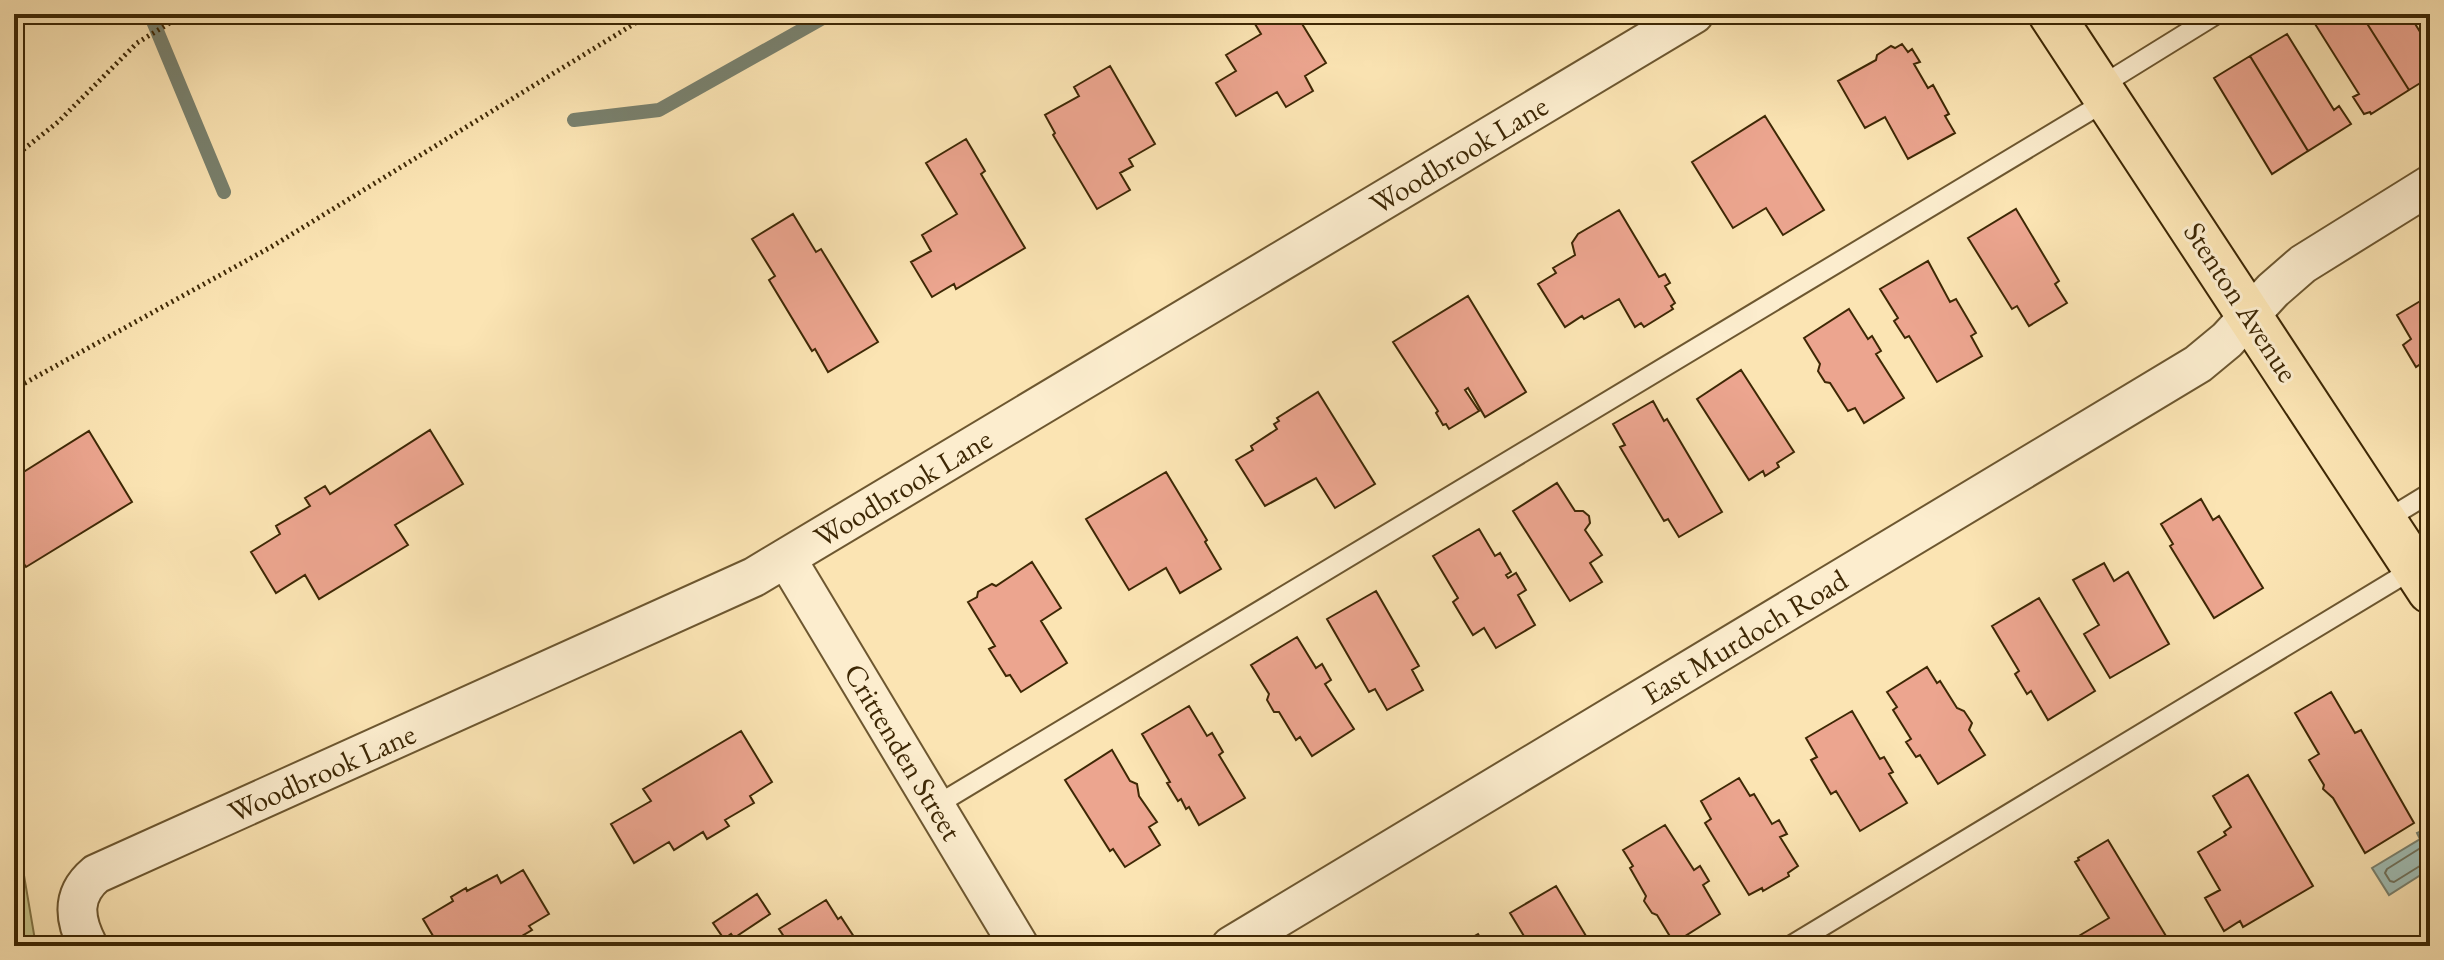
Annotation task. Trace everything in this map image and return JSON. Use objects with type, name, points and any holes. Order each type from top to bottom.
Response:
[{"type":"main road","name":"Stenton Avenue","points":[[2051,14],[2422,580]]},
{"type":"street","name":"Woodbrook Lane","points":[[88,946],[79,930],[76,910],[79,893],[96,874],[720,594],[786,558],[1694,14]]},
{"type":"street","name":"East Murdoch Road","points":[[1231,946],[2198,364],[2227,340],[2273,290],[2303,264],[2430,185]]},
{"type":"street","name":"Crittenden Street","points":[[786,558],[1019,946]]},
{"type":"lane","points":[[935,806],[2103,94],[2217,14]]},
{"type":"lane","points":[[2384,521],[2430,493]]},
{"type":"lane","points":[[1790,946],[2422,580]]},
{"type":"path","points":[[14,157],[58,122],[137,43],[173,21],[232,20],[274,14]]},
{"type":"path","points":[[14,389],[271,247],[650,14]]},
{"type":"shaded area","points":[[14,833],[18,840],[36,946],[14,946]]},
{"type":"water","points":[[2424,830],[2430,839],[2430,869],[2389,895],[2372,868],[2420,839],[2417,833]]},
{"type":"building","points":[[1249,14],[1296,14],[1326,63],[1305,76],[1313,91],[1286,107],[1277,92],[1236,116],[1216,83],[1236,71],[1226,55],[1261,34]]},
{"type":"building","points":[[2361,14],[2409,90],[2371,114],[2364,114],[2353,97],[2359,94],[2310,16]]},
{"type":"building","points":[[2361,14],[2409,14],[2430,48],[2430,77],[2409,90]]},
{"type":"building","points":[[2287,34],[2334,110],[2339,106],[2351,124],[2308,151],[2250,56]]},
{"type":"building","points":[[1902,44],[1908,52],[1912,49],[1920,62],[1914,64],[1928,88],[1933,85],[1949,114],[1945,116],[1955,133],[1908,159],[1885,117],[1865,128],[1838,81],[1876,60],[1877,55],[1891,46],[1895,48]]},
{"type":"building","points":[[2250,56],[2308,151],[2272,174],[2214,78]]},
{"type":"building","points":[[1110,66],[1155,144],[1129,159],[1133,166],[1120,173],[1130,190],[1097,209],[1053,135],[1055,133],[1045,115],[1079,96],[1074,87]]},
{"type":"building","points":[[1765,116],[1824,210],[1783,235],[1766,208],[1733,228],[1692,162]]},
{"type":"building","points":[[966,139],[985,171],[981,174],[1025,248],[956,289],[954,284],[932,297],[911,262],[931,251],[922,235],[957,214],[926,163]]},
{"type":"building","points":[[2016,209],[2059,281],[2055,284],[2067,303],[2029,326],[2017,306],[2012,309],[1968,238]]},
{"type":"building","points":[[1619,210],[1659,277],[1665,274],[1670,283],[1665,286],[1675,303],[1671,306],[1673,309],[1644,327],[1641,323],[1635,327],[1619,299],[1565,327],[1538,284],[1556,273],[1553,268],[1575,255],[1572,243],[1578,234]]},
{"type":"building","points":[[793,214],[816,252],[821,249],[878,342],[828,372],[769,280],[775,276],[752,239]]},
{"type":"building","points":[[1928,261],[1950,302],[1956,299],[1976,333],[1971,336],[1982,356],[1937,382],[1909,336],[1905,338],[1894,321],[1898,318],[1880,289]]},
{"type":"building","points":[[1468,296],[1526,392],[1485,417],[1468,388],[1465,390],[1479,411],[1449,429],[1446,424],[1443,425],[1436,413],[1438,411],[1393,342]]},
{"type":"building","points":[[2427,297],[2430,302],[2430,368],[2425,361],[2416,367],[2403,345],[2411,339],[2397,315]]},
{"type":"building","points":[[1849,309],[1868,339],[1872,336],[1881,351],[1876,354],[1904,398],[1864,423],[1855,408],[1848,411],[1830,383],[1825,382],[1818,371],[1820,364],[1804,338]]},
{"type":"building","points":[[1741,370],[1794,452],[1765,476],[1763,471],[1749,480],[1697,399]]},
{"type":"building","points":[[1318,392],[1375,484],[1335,508],[1316,478],[1265,506],[1236,460],[1277,429],[1274,424],[1279,421],[1277,418]]},
{"type":"building","points":[[1653,401],[1722,512],[1679,537],[1668,519],[1664,521],[1620,447],[1625,445],[1613,424]]},
{"type":"building","points":[[430,430],[463,484],[395,525],[408,545],[319,599],[305,575],[276,593],[251,552],[280,534],[276,526],[310,506],[305,498],[325,486],[330,494]]},
{"type":"building","points":[[89,431],[132,502],[26,567],[14,548],[14,478]]},
{"type":"building","points":[[1166,472],[1221,569],[1180,593],[1166,568],[1129,590],[1086,519]]},
{"type":"building","points":[[1557,483],[1575,511],[1583,511],[1589,516],[1590,523],[1585,530],[1602,555],[1590,563],[1602,582],[1570,601],[1513,511]]},
{"type":"building","points":[[2201,499],[2213,520],[2219,516],[2263,588],[2214,618],[2170,546],[2173,544],[2161,524]]},
{"type":"building","points":[[1479,529],[1495,556],[1500,553],[1511,572],[1506,575],[1508,578],[1516,573],[1526,590],[1518,595],[1535,625],[1496,648],[1484,628],[1473,635],[1453,602],[1458,598],[1433,556]]},
{"type":"building","points":[[1032,562],[1061,608],[1041,621],[1067,663],[1021,692],[1010,675],[1006,676],[989,649],[995,646],[968,602],[977,597],[978,592],[992,584],[996,586]]},
{"type":"building","points":[[2104,563],[2114,581],[2128,572],[2169,644],[2110,678],[2084,634],[2099,625],[2073,580]]},
{"type":"building","points":[[1376,591],[1419,666],[1412,670],[1423,690],[1387,710],[1375,689],[1369,692],[1327,619]]},
{"type":"building","points":[[2039,598],[2095,691],[2048,720],[2031,691],[2027,694],[2015,674],[2019,671],[1992,626]]},
{"type":"building","points":[[1297,637],[1316,668],[1322,664],[1331,680],[1325,684],[1354,729],[1312,756],[1300,737],[1296,740],[1279,712],[1274,712],[1267,700],[1269,694],[1251,665]]},
{"type":"building","points":[[1927,667],[1972,723],[1969,730],[1985,755],[1938,784],[1920,755],[1916,757],[1906,742],[1911,739],[1893,710],[1897,707],[1887,692]]},
{"type":"building","points":[[2331,692],[2355,733],[2361,730],[2414,823],[2365,853],[2333,798],[2323,789],[2324,785],[2309,760],[2319,754],[2295,713]]},
{"type":"building","points":[[1189,706],[1207,736],[1212,733],[1223,752],[1219,755],[1245,798],[1199,825],[1189,807],[1186,809],[1181,799],[1178,801],[1142,734]]},
{"type":"building","points":[[1852,711],[1880,759],[1884,757],[1893,772],[1889,774],[1907,803],[1860,831],[1836,791],[1831,794],[1811,760],[1817,757],[1806,738]]},
{"type":"building","points":[[741,731],[772,782],[750,796],[754,803],[725,820],[729,826],[707,839],[703,832],[674,850],[669,842],[634,863],[611,824],[651,801],[643,789]]},
{"type":"building","points":[[1112,750],[1130,781],[1137,784],[1139,796],[1157,822],[1149,827],[1160,845],[1125,867],[1113,849],[1110,851],[1065,780]]},
{"type":"building","points":[[2248,775],[2313,886],[2243,927],[2240,921],[2224,931],[2205,898],[2220,890],[2198,852],[2226,835],[2224,832],[2231,827],[2213,796]]},
{"type":"building","points":[[1739,778],[1750,796],[1754,794],[1772,824],[1779,820],[1787,834],[1780,837],[1798,866],[1788,873],[1789,876],[1749,895],[1705,823],[1711,819],[1701,801]]},
{"type":"building","points":[[1665,825],[1694,870],[1700,866],[1709,881],[1703,885],[1720,914],[1674,943],[1657,915],[1644,901],[1646,896],[1623,850]]},
{"type":"building","points":[[2108,840],[2172,946],[2076,946],[2072,940],[2109,918],[2075,862]]},
{"type":"building","points":[[523,870],[549,914],[529,926],[532,930],[505,946],[439,946],[423,919],[453,901],[451,897],[466,888],[467,891],[497,875],[501,883]]},
{"type":"building","points":[[1556,886],[1592,946],[1530,946],[1510,913]]},
{"type":"building","points":[[757,894],[770,914],[734,938],[731,934],[724,939],[713,923]]},
{"type":"building","points":[[826,900],[860,946],[790,946],[779,929]]},
{"type":"building","points":[[1478,934],[1485,946],[1457,946]]},
{"type":"waterway","points":[[150,14],[224,192]]},
{"type":"waterway","points":[[574,120],[659,110],[830,14]]}]
